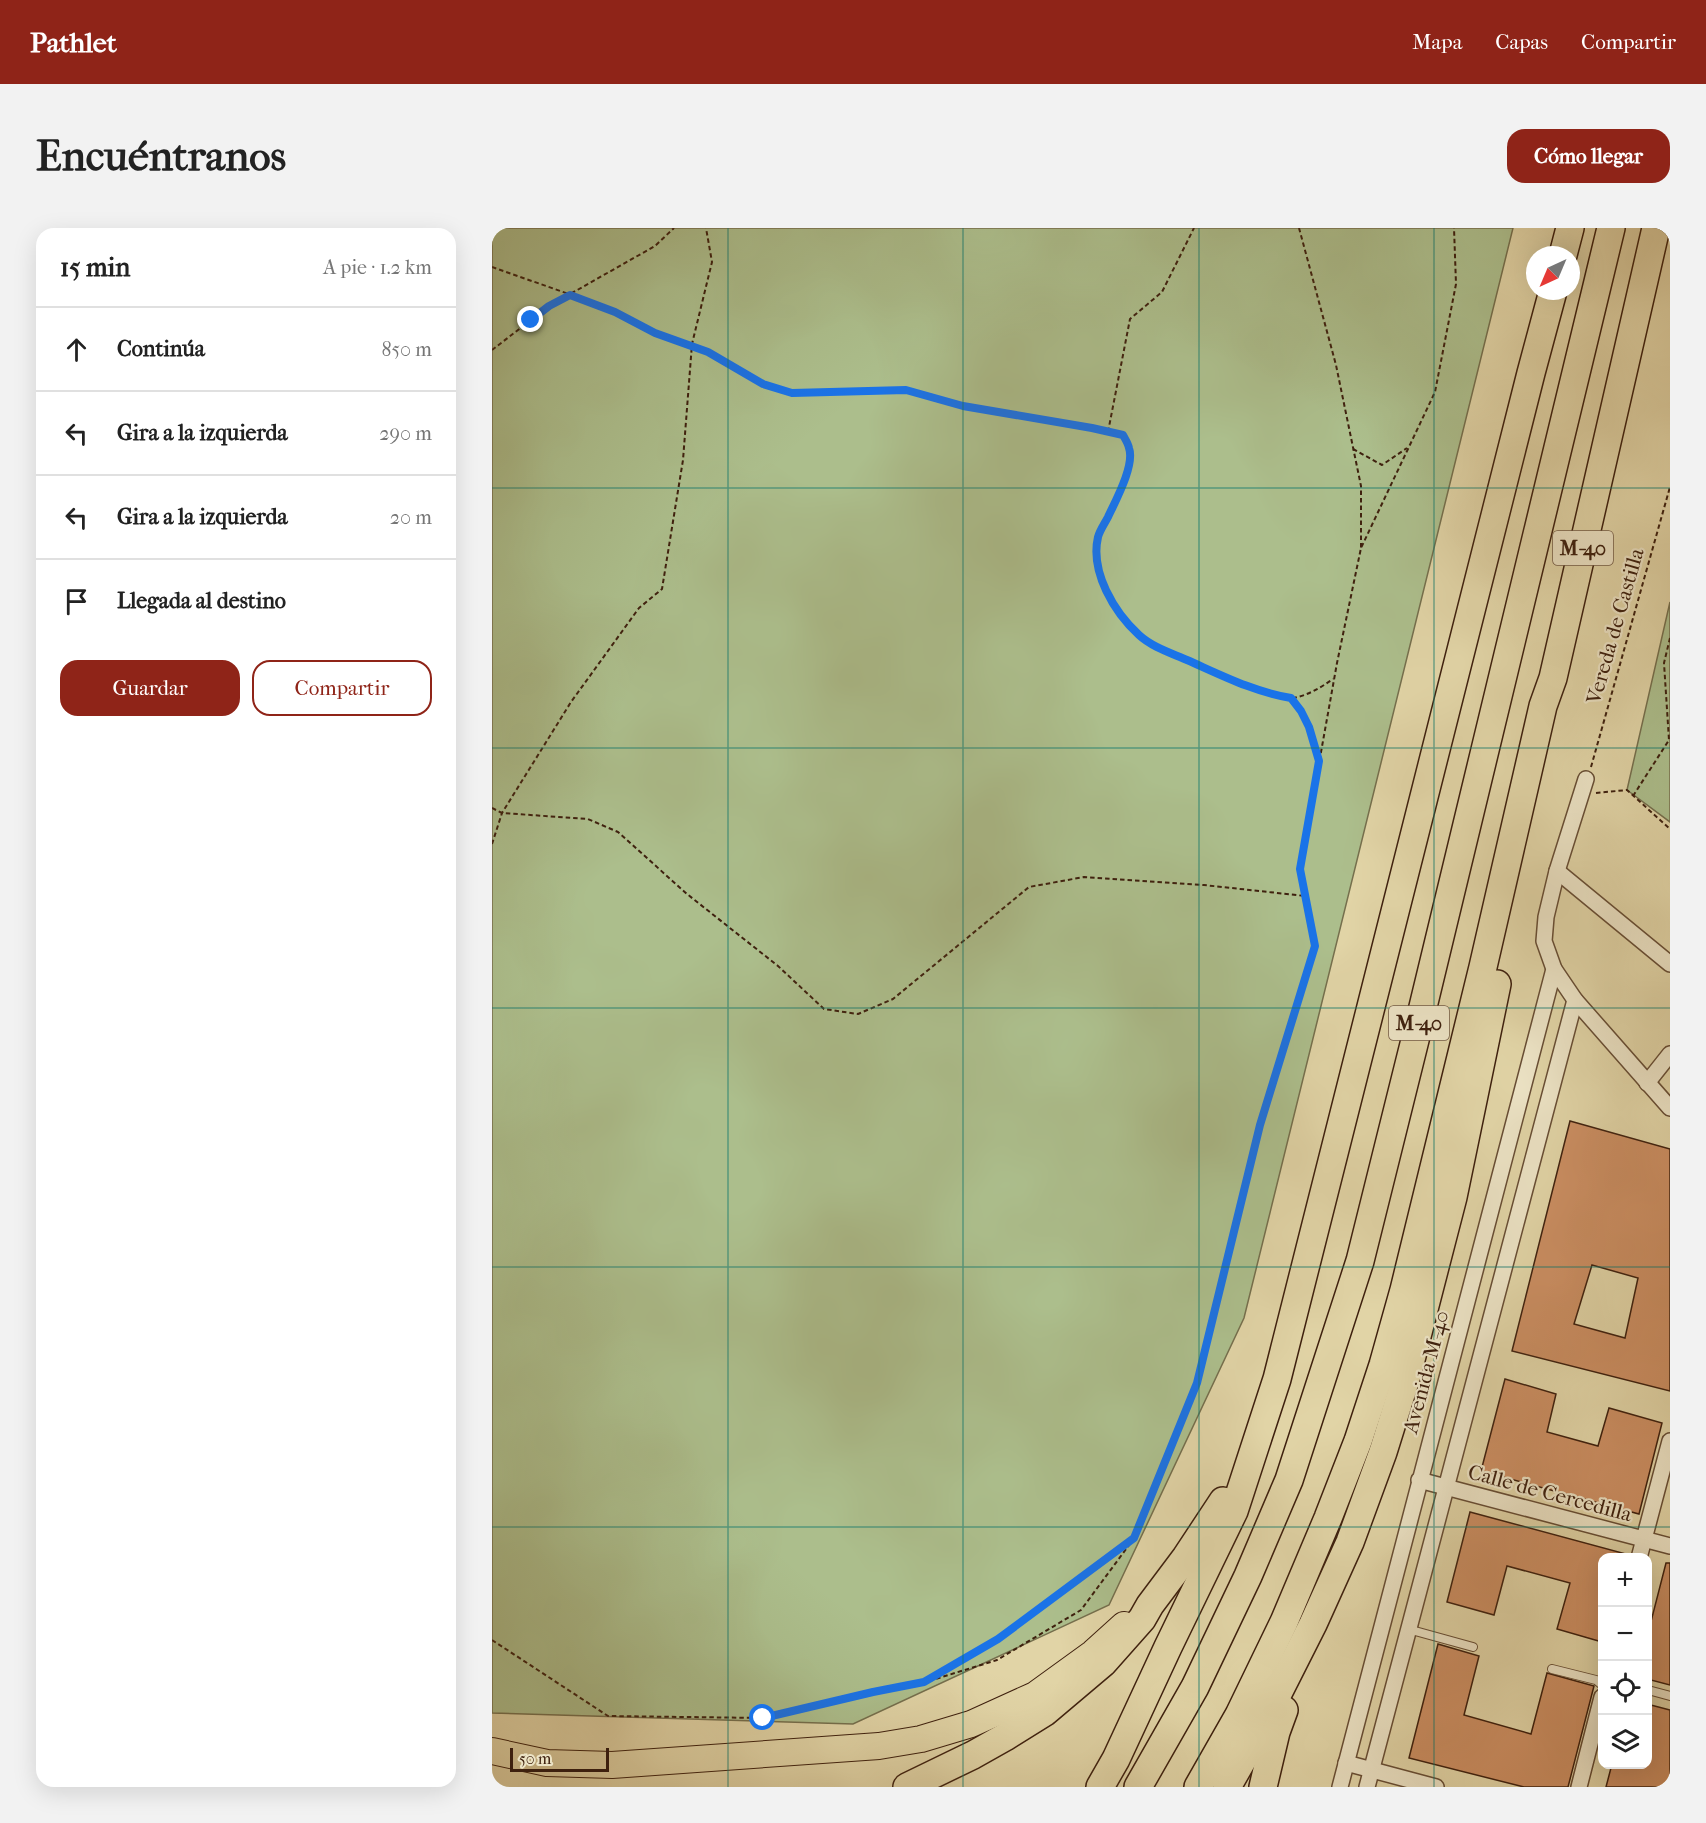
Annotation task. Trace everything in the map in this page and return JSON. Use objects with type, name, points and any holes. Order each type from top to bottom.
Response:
[{"type":"highway","points":[[1565,246],[1570,228]]},
{"type":"highway","name":"M-40","points":[[1138,1787],[1196,1687],[1248,1576],[1289,1480],[1360,1261],[1611,228]]},
{"type":"highway","name":"M-40","points":[[1198,1787],[1239,1715],[1284,1622],[1358,1442],[1383,1365],[1410,1267],[1483,967],[1543,706],[1553,678],[1656,228]]},
{"type":"highway","points":[[1101,1787],[1234,1511],[1280,1367],[1551,300]]},
{"type":"highway","points":[[1227,1787],[1259,1731],[1313,1624],[1350,1542],[1383,1452],[1407,1375],[1452,1197],[1558,708],[1553,678]]},
{"type":"highway","points":[[908,1787],[973,1755],[1045,1712],[1103,1663],[1142,1619],[1250,1460]]},
{"type":"highway","points":[[492,1751],[547,1763],[612,1765],[879,1746],[921,1739],[971,1724],[1035,1695],[1092,1653],[1130,1619],[1150,1605]]},
{"type":"highway","points":[[1263,1787],[1276,1732],[1307,1648],[1313,1624]]},
{"type":"street","points":[[1587,776],[1557,872],[1546,917],[1544,940],[1554,969],[1575,1000],[1670,1108]]},
{"type":"street","points":[[1557,872],[1670,964]]},
{"type":"street","name":"Avenida M-40","points":[[1340,1787],[1554,969]]},
{"type":"street","points":[[1367,1787],[1575,1000]]},
{"type":"street","points":[[1647,1083],[1670,1054]]},
{"type":"street","points":[[1449,1369],[1460,1364],[1470,1365],[1476,1376]]},
{"type":"street","points":[[1640,1553],[1670,1441]]},
{"type":"street","name":"Calle de Cercedilla","points":[[1419,1480],[1670,1546]]},
{"type":"street","points":[[1579,1787],[1598,1713]]},
{"type":"street","points":[[1346,1763],[1436,1787]]},
{"type":"lane","points":[[1410,1626],[1415,1631],[1473,1647]]},
{"type":"lane","points":[[1552,1669],[1598,1682]]},
{"type":"lane","points":[[1652,1691],[1670,1696]]},
{"type":"path","points":[[492,350],[549,306],[655,246],[674,228]]},
{"type":"path","points":[[492,844],[502,813],[572,702],[639,608],[662,589],[683,460],[692,346],[712,262],[706,228]]},
{"type":"path","points":[[1107,432],[1130,319],[1162,292],[1194,228]]},
{"type":"path","points":[[492,1640],[608,1716],[763,1718],[924,1682],[997,1660],[1081,1610],[1134,1538],[1197,1383],[1260,1125],[1315,946],[1300,869],[1334,678],[1361,549],[1361,486],[1336,365],[1299,228]]},
{"type":"path","points":[[1361,549],[1435,392],[1456,284],[1454,228]]},
{"type":"path","points":[[492,267],[615,312],[655,333],[708,352],[763,384],[792,393],[906,390],[963,406],[1123,435],[1130,449],[1129,468],[1098,536],[1096,556],[1099,572],[1110,598],[1123,618],[1140,637],[1165,651],[1217,675],[1277,696],[1291,698],[1314,691],[1334,678]]},
{"type":"path","points":[[1353,449],[1382,465],[1410,446]]},
{"type":"path","name":"Vereda de Castilla","points":[[1587,776],[1670,487]]},
{"type":"path","points":[[1633,796],[1669,741],[1664,663],[1670,638]]},
{"type":"path","points":[[1291,698],[1309,727],[1319,761]]},
{"type":"path","points":[[1581,794],[1627,790],[1670,829]]},
{"type":"path","points":[[492,808],[502,813],[588,819],[618,831],[687,894],[778,966],[824,1009],[858,1014],[894,999],[1029,887],[1084,877],[1204,885],[1305,896]]},
{"type":"path","points":[[924,1682],[998,1639],[1134,1538]]},
{"type":"green space","points":[[492,228],[1513,228],[1244,1318],[1109,1605],[853,1724],[492,1713]]},
{"type":"green space","points":[[1670,602],[1670,822],[1627,790]]},
{"type":"building","points":[[1570,1121],[1670,1149],[1670,1391],[1512,1351]],"holes":[[[1592,1265],[1638,1278],[1625,1338],[1574,1324]]]},
{"type":"building","points":[[1505,1379],[1556,1394],[1547,1432],[1598,1446],[1609,1408],[1662,1423],[1639,1514],[1481,1471]]},
{"type":"building","points":[[1470,1512],[1622,1553],[1598,1553],[1598,1641],[1557,1629],[1570,1583],[1507,1566],[1494,1615],[1447,1602]]},
{"type":"building","points":[[1666,1563],[1670,1563],[1670,1685],[1652,1680],[1652,1618]]},
{"type":"building","points":[[1438,1644],[1479,1656],[1464,1715],[1531,1734],[1547,1673],[1594,1686],[1568,1787],[1524,1787],[1409,1758]]},
{"type":"building","points":[[1652,1705],[1670,1710],[1670,1787],[1606,1787],[1611,1769],[1652,1769]]},
{"type":"route","points":[[531,320],[549,306],[570,295],[615,312],[655,333],[708,352],[763,384],[792,393],[906,390],[963,406],[1123,435],[1130,449],[1129,468],[1098,536],[1096,556],[1099,572],[1110,598],[1123,618],[1140,637],[1165,651],[1217,675],[1277,696],[1291,698],[1309,727],[1319,761],[1300,869],[1315,946],[1260,1125],[1197,1383],[1134,1538],[998,1639],[924,1682],[763,1718]]}]
